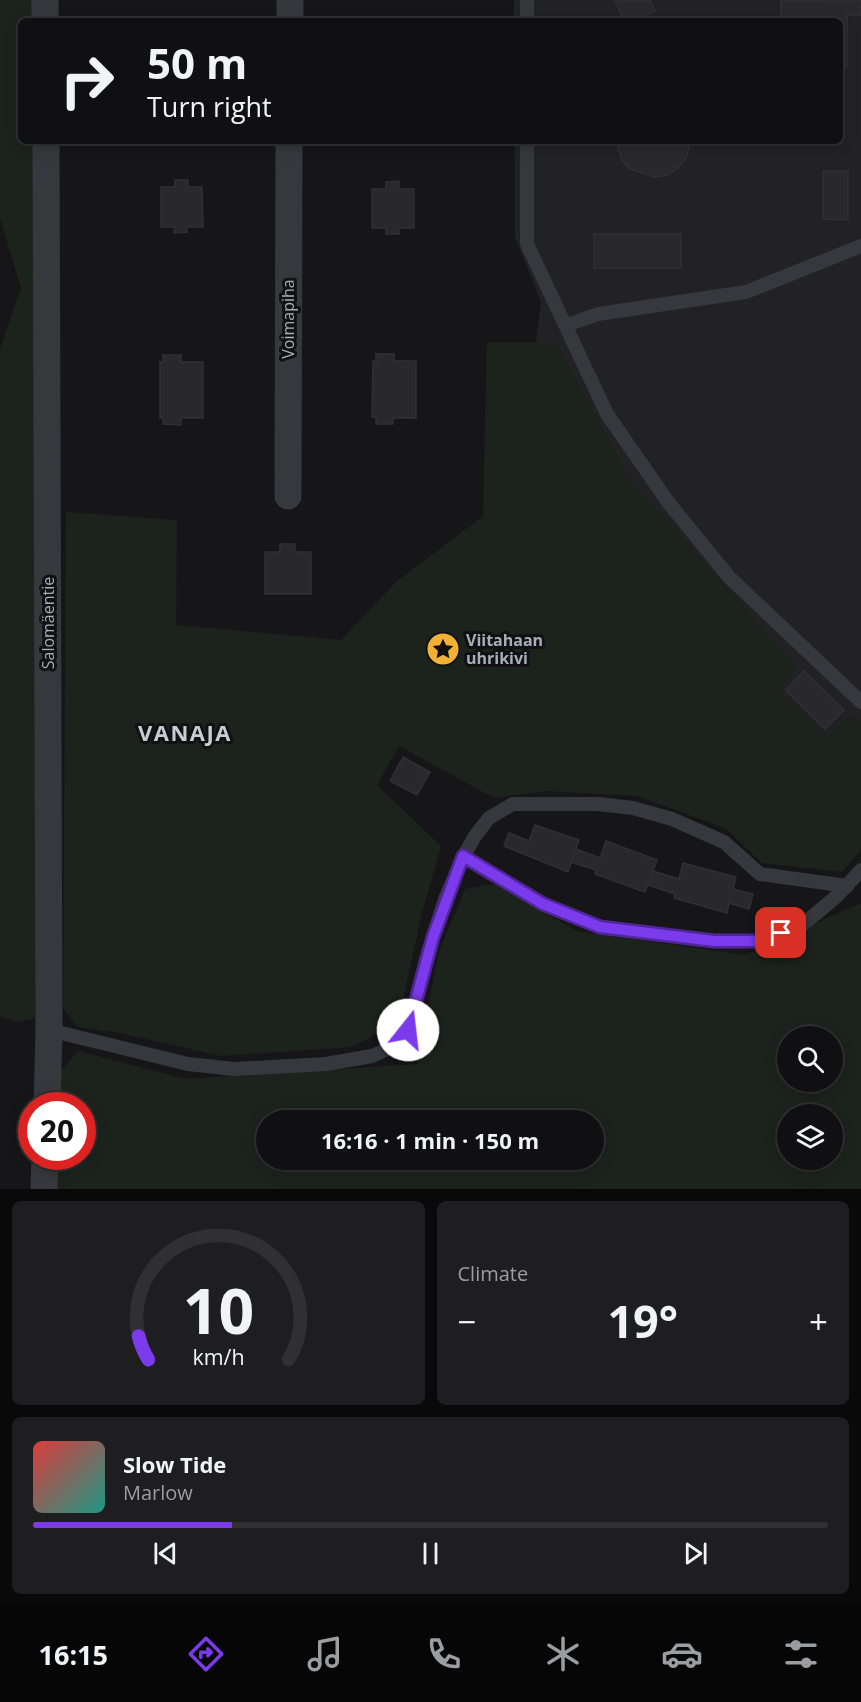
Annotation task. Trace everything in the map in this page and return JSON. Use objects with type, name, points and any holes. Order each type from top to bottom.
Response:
[{"type":"street","points":[[45,0],[45,18]]},
{"type":"street","points":[[290,0],[290,18]]},
{"type":"street","name":"Salomäentie","points":[[46,144],[47,1092]]},
{"type":"street","name":"Voimapiha","points":[[288,496],[289,144]]},
{"type":"street","points":[[44,1189],[45,1170]]},
{"type":"lane","points":[[527,18],[528,0]]},
{"type":"lane","points":[[527,144],[527,243],[607,414],[668,502],[729,577],[861,702]]},
{"type":"lane","points":[[567,325],[598,314],[746,292],[861,246]]},
{"type":"lane","points":[[49,1030],[188,1064],[234,1069],[326,1064],[372,1056],[394,1046],[408,1030],[427,956],[445,900],[463,856],[489,818],[513,804],[598,804],[633,808],[672,819],[724,842],[760,874],[847,886]]},
{"type":"lane","points":[[463,856],[543,904],[600,927],[714,941],[761,941],[801,926],[847,886],[861,870]]},
{"type":"shaded area","points":[[0,0],[37,0],[37,18],[18,18],[18,144],[37,144],[35,1018],[17,1022],[0,1016],[0,349],[21,288],[0,218]]},
{"type":"shaded area","points":[[514,0],[861,0],[861,724],[851,714],[827,737],[778,690],[796,666],[631,481],[557,346],[536,342],[541,302],[515,237],[515,144],[843,144],[843,18],[514,18]]},
{"type":"shaded area","points":[[487,342],[536,342],[557,346],[631,481],[796,666],[779,690],[827,737],[851,714],[861,724],[861,850],[842,872],[762,863],[725,828],[637,796],[545,791],[494,798],[399,746],[377,785],[441,846],[421,916],[403,1000],[385,1030],[352,1047],[221,1056],[120,1033],[78,1027],[63,1008],[66,512],[177,520],[176,625],[341,640],[398,580],[483,516]]},
{"type":"shaded area","points":[[494,884],[577,931],[745,955],[861,903],[861,1189],[57,1189],[58,1170],[96,1170],[96,1092],[60,1092],[61,1071],[78,1051],[186,1079],[417,1064],[439,951],[465,889]]},
{"type":"building","points":[[650,0],[655,11],[642,18],[623,18],[615,2]]},
{"type":"building","points":[[781,0],[861,0],[861,15],[847,15],[847,67],[843,67],[843,18],[781,18]]},
{"type":"building","points":[[616,144],[690,144],[686,158],[678,168],[667,175],[654,177],[630,169],[622,160]]},
{"type":"building","points":[[823,171],[848,171],[848,220],[823,219]]},
{"type":"building","points":[[175,180],[188,180],[188,187],[202,187],[203,227],[187,227],[187,232],[174,233],[175,227],[161,227],[161,187],[175,187]]},
{"type":"building","points":[[399,181],[399,189],[414,189],[414,228],[399,228],[399,234],[386,234],[386,228],[372,228],[372,189],[386,189],[386,182]]},
{"type":"building","points":[[594,234],[681,234],[681,268],[594,268]]},
{"type":"building","points":[[376,354],[394,354],[394,361],[416,361],[416,418],[393,418],[393,424],[376,424],[376,417],[372,417],[373,361],[376,362]]},
{"type":"building","points":[[163,355],[181,355],[181,362],[203,362],[203,418],[181,418],[181,425],[163,424],[163,418],[160,418],[160,362],[163,362]]},
{"type":"building","points":[[280,544],[295,544],[295,552],[311,552],[311,594],[265,594],[265,552],[280,552]]},
{"type":"building","points":[[804,671],[844,710],[825,729],[786,690]]},
{"type":"building","points":[[403,757],[430,772],[417,795],[390,781]]},
{"type":"building","points":[[535,825],[579,840],[568,872],[504,846],[509,833],[529,841]]},
{"type":"building","points":[[606,841],[657,860],[645,892],[595,874],[596,870],[571,862],[576,849],[600,858]]},
{"type":"building","points":[[683,863],[736,877],[733,889],[753,894],[749,909],[729,903],[727,913],[674,898],[675,894],[648,885],[653,871],[679,879]]},
{"type":"place","name":"Viitahaan uhrikivi","points":[[443,649]]},
{"type":"district","name":"VANAJA","points":[[185,733]]},
{"type":"route","points":[[408,1030],[433,937],[463,856],[543,904],[600,927],[714,941],[761,941],[781,933]]}]
